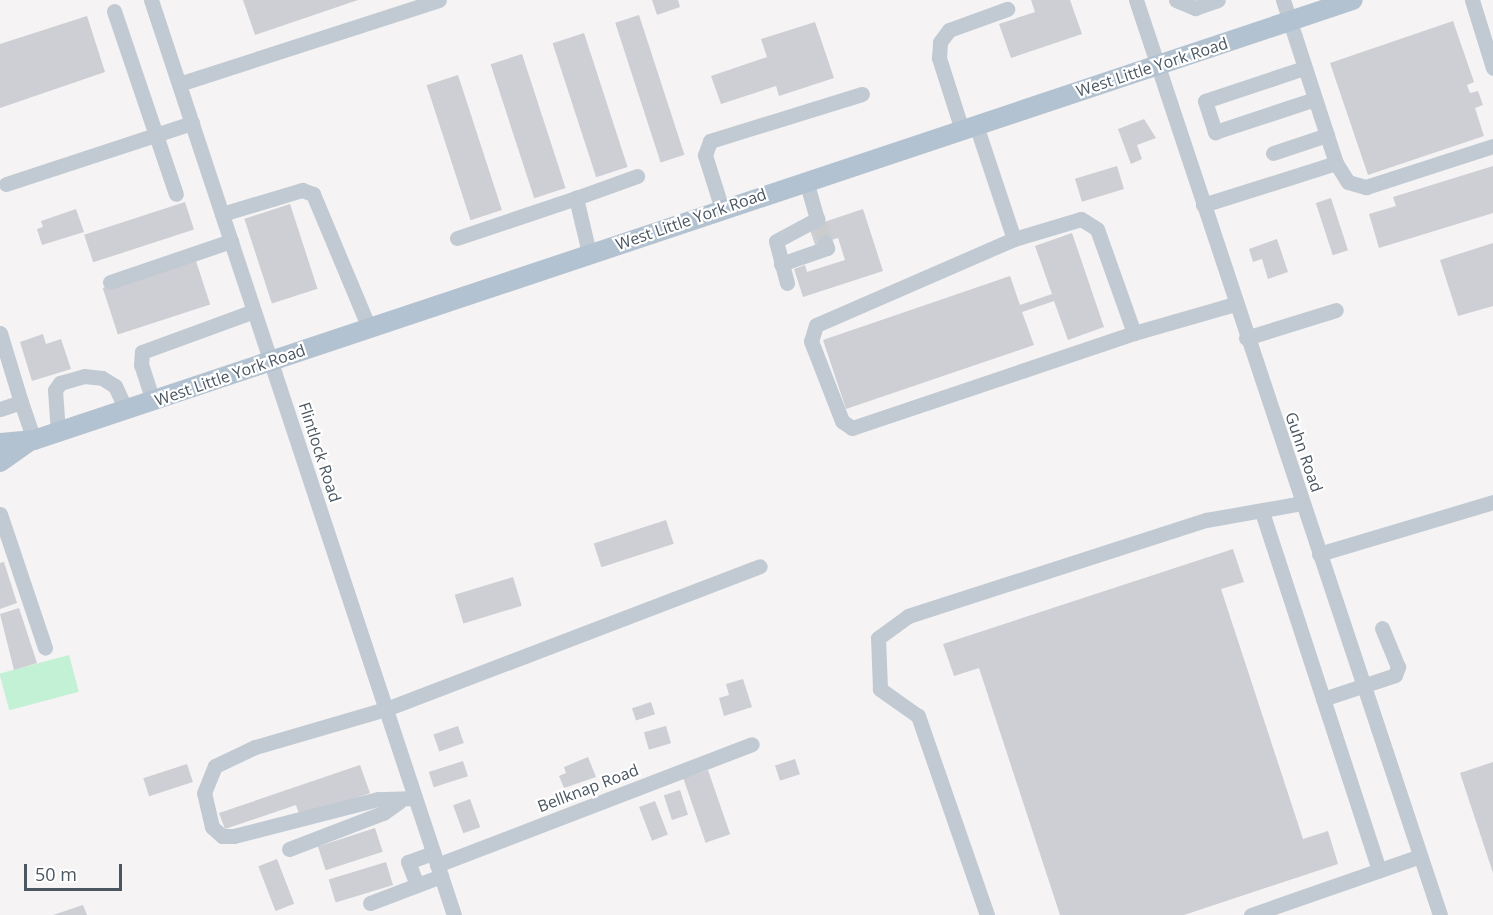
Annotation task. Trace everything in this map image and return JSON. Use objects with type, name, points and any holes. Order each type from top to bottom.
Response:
[{"type":"main road","name":"West Little York Road","points":[[0,443],[31,441],[126,410],[1353,0]]},
{"type":"main road","name":"West Little York Road","points":[[0,462],[31,441]]},
{"type":"street","name":"Flintlock Road","points":[[151,0],[454,915]]},
{"type":"street","points":[[179,84],[439,0]]},
{"type":"street","name":"Guhn Road","points":[[1136,0],[1246,338],[1440,915]]},
{"type":"street","points":[[1176,0],[1195,8],[1218,0]]},
{"type":"street","points":[[1283,0],[1336,163],[1348,182],[1366,187],[1493,146]]},
{"type":"street","points":[[1472,0],[1493,68]]},
{"type":"street","points":[[1007,9],[949,30],[940,42],[939,58],[1014,239]]},
{"type":"street","points":[[114,11],[176,194]]},
{"type":"street","points":[[1304,68],[1205,101],[1215,132],[1315,99]]},
{"type":"street","points":[[722,209],[705,155],[710,141],[862,94]]},
{"type":"street","points":[[6,184],[192,123]]},
{"type":"street","points":[[1272,153],[1327,135]]},
{"type":"street","points":[[1203,205],[1336,163]]},
{"type":"street","points":[[457,238],[637,176]]},
{"type":"street","points":[[787,283],[777,238],[818,221],[806,181]]},
{"type":"street","points":[[222,214],[302,189],[313,194],[369,328]]},
{"type":"street","points":[[576,198],[589,254]]},
{"type":"street","points":[[1134,333],[1097,230],[1081,219],[1014,239],[816,325],[811,341],[842,421],[852,428],[1134,333],[1235,304]]},
{"type":"street","points":[[110,282],[231,241]]},
{"type":"street","points":[[781,264],[827,248],[825,242]]},
{"type":"street","points":[[1246,338],[1336,310]]},
{"type":"street","points":[[153,401],[141,365],[142,352],[254,311]]},
{"type":"street","points":[[0,333],[31,441]]},
{"type":"street","points":[[58,432],[55,390],[60,383],[84,376],[102,378],[115,386],[126,410]]},
{"type":"street","points":[[0,409],[21,402]]},
{"type":"street","points":[[1319,554],[1493,502]]},
{"type":"street","points":[[987,915],[918,716],[880,689],[878,638],[908,616],[1206,520],[1262,512],[1302,503]]},
{"type":"street","points":[[1262,512],[1379,870]]},
{"type":"street","points":[[0,514],[45,648]]},
{"type":"street","points":[[399,802],[378,799],[234,836],[222,836],[212,827],[204,793],[215,765],[255,747],[386,709],[760,566]]},
{"type":"street","points":[[1323,699],[1363,686],[1398,671],[1382,628]]},
{"type":"street","name":"Bellknap Road","points":[[437,864],[752,744]]},
{"type":"street","points":[[289,849],[383,813],[399,802],[415,798]]},
{"type":"street","points":[[1251,915],[1420,856]]},
{"type":"street","points":[[417,885],[408,862],[437,864]]},
{"type":"street","points":[[370,903],[417,885],[437,864]]},
{"type":"green space","points":[[69,655],[79,692],[9,710],[0,673]]},
{"type":"building","points":[[243,0],[358,0],[255,35]]},
{"type":"building","points":[[652,0],[678,0],[680,7],[657,15]]},
{"type":"building","points":[[1031,0],[1070,0],[1082,34],[1011,58],[999,24],[1035,12]]},
{"type":"building","points":[[639,15],[684,155],[661,163],[615,23]]},
{"type":"building","points":[[87,16],[105,72],[0,108],[0,44]]},
{"type":"building","points":[[1453,21],[1474,82],[1467,85],[1470,93],[1478,91],[1483,105],[1475,108],[1484,136],[1368,175],[1330,63]]},
{"type":"building","points":[[815,22],[834,78],[779,96],[776,86],[721,104],[711,76],[767,57],[761,39]]},
{"type":"building","points":[[584,33],[628,167],[596,177],[553,43]]},
{"type":"building","points":[[522,54],[566,188],[534,198],[491,64]]},
{"type":"building","points":[[458,75],[502,210],[470,220],[427,85]]},
{"type":"building","points":[[1144,119],[1156,138],[1137,145],[1142,159],[1131,164],[1118,129]]},
{"type":"building","points":[[1117,166],[1124,189],[1082,202],[1075,179]]},
{"type":"building","points":[[1493,166],[1493,213],[1379,248],[1369,214],[1396,206],[1393,197]]},
{"type":"building","points":[[1331,198],[1348,250],[1333,255],[1316,203]]},
{"type":"building","points":[[185,202],[194,230],[93,262],[84,235]]},
{"type":"building","points":[[290,204],[318,289],[272,303],[244,219]]},
{"type":"building","points":[[76,209],[84,232],[42,245],[37,229],[43,227],[41,221]]},
{"type":"building","points":[[863,209],[883,271],[803,297],[794,269],[805,265],[807,272],[845,260],[838,238],[815,245],[809,227]]},
{"type":"building","points":[[1072,233],[1104,327],[1068,340],[1054,301],[1022,312],[1034,345],[846,409],[823,340],[1010,276],[1020,305],[1052,294],[1035,246]]},
{"type":"building","points":[[1277,239],[1288,272],[1268,279],[1262,259],[1253,262],[1249,249]]},
{"type":"building","points":[[1493,243],[1493,306],[1458,316],[1440,260]]},
{"type":"building","points":[[195,258],[210,305],[118,335],[103,288]]},
{"type":"building","points":[[43,334],[46,344],[61,339],[71,369],[32,381],[20,342]]},
{"type":"building","points":[[666,520],[674,544],[601,567],[594,543]]},
{"type":"building","points":[[1233,549],[1244,582],[1221,589],[1303,839],[1328,831],[1338,864],[1184,915],[1060,915],[979,668],[954,676],[943,644]]},
{"type":"building","points":[[4,562],[17,603],[0,609],[0,563]]},
{"type":"building","points":[[513,577],[522,606],[463,624],[455,595]]},
{"type":"building","points":[[19,608],[37,663],[14,670],[0,614]]},
{"type":"building","points":[[743,679],[752,707],[724,716],[719,698],[729,695],[726,684]]},
{"type":"building","points":[[651,702],[655,714],[636,721],[632,708]]},
{"type":"building","points":[[458,726],[464,743],[439,751],[433,734]]},
{"type":"building","points":[[666,726],[671,743],[649,750],[644,732]]},
{"type":"building","points":[[588,757],[596,777],[564,788],[559,776],[566,773],[564,767]]},
{"type":"building","points":[[795,759],[800,774],[780,781],[775,765]]},
{"type":"building","points":[[463,761],[468,776],[434,787],[429,772]]},
{"type":"building","points":[[1493,762],[1493,873],[1460,773]]},
{"type":"building","points":[[187,764],[193,782],[149,796],[143,778]]},
{"type":"building","points":[[360,765],[370,793],[300,817],[296,805],[225,829],[219,813]]},
{"type":"building","points":[[708,770],[730,834],[706,843],[683,778]]},
{"type":"building","points":[[680,790],[688,815],[672,820],[664,795]]},
{"type":"building","points":[[470,799],[480,827],[463,833],[453,805]]},
{"type":"building","points":[[655,801],[668,835],[652,841],[639,807]]},
{"type":"building","points":[[375,828],[383,852],[326,870],[318,847]]},
{"type":"building","points":[[277,859],[294,904],[276,911],[258,866]]},
{"type":"building","points":[[386,862],[393,885],[336,902],[329,880]]},
{"type":"building","points":[[83,905],[87,915],[53,915]]},
{"type":"tunnel","points":[[819,223],[825,242]]}]
